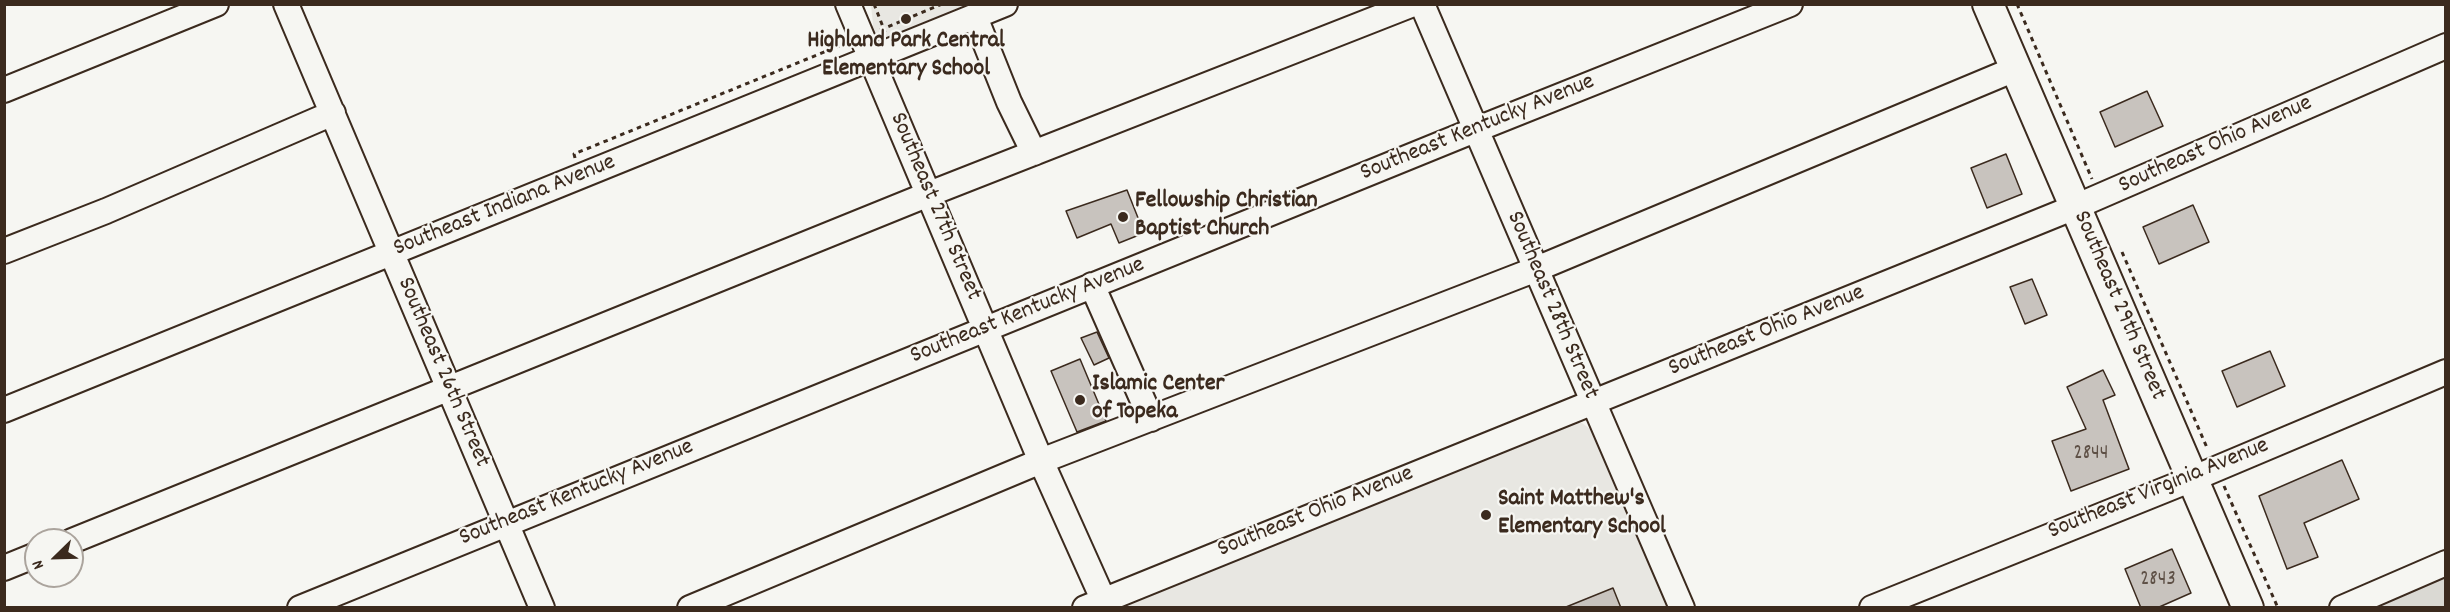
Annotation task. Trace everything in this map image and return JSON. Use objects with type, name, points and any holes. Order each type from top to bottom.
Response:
[{"type":"main road","name":"Southeast 29th Street","points":[[1988,4],[2015,69],[2087,202],[2204,473],[2248,608]]},
{"type":"street","points":[[4,90],[216,4]]},
{"type":"street","name":"Southeast 26th Street","points":[[286,4],[542,608]]},
{"type":"street","name":"Southeast 27th Street","points":[[848,4],[986,329],[1099,605]]},
{"type":"street","name":"Southeast Indiana Avenue","points":[[4,410],[1005,4]]},
{"type":"street","points":[[84,536],[929,194],[1413,4]]},
{"type":"street","name":"Southeast 28th Street","points":[[1422,4],[1534,270],[1682,608]]},
{"type":"street","name":"Southeast Kentucky Avenue","points":[[300,608],[1092,285],[1790,4]]},
{"type":"street","points":[[975,17],[1009,102],[1034,153]]},
{"type":"street","name":"Southeast Ohio Avenue","points":[[1099,605],[1592,401],[2087,202],[2445,46]]},
{"type":"street","points":[[690,608],[1041,461],[1534,270],[2015,69]]},
{"type":"street","points":[[4,251],[106,211],[333,113]]},
{"type":"street","points":[[1092,285],[1151,419]]},
{"type":"street","name":"Southeast Virginia Avenue","points":[[1872,608],[2445,372]]},
{"type":"street","points":[[4,568],[24,560]]},
{"type":"street","points":[[2342,608],[2445,563]]},
{"type":"path","points":[[874,4],[884,29],[942,4]]},
{"type":"path","points":[[2017,4],[2087,202]]},
{"type":"path","points":[[2121,250],[2204,473],[2278,608]]},
{"type":"shaded area","name":"Highland Park Central Elementary School","points":[[871,5],[974,5],[884,41],[875,38],[869,30],[873,25]]},
{"type":"shaded area","name":"Saint Matthew's Elementary School","points":[[1573,423],[1582,423],[1590,429],[1667,607],[1124,608],[1131,600]]},
{"type":"shaded area","points":[[2445,573],[2445,607],[2364,607]]},
{"type":"building","points":[[2147,91],[2163,126],[2115,147],[2100,112]]},
{"type":"building","points":[[2006,154],[2022,194],[1987,208],[1971,168]]},
{"type":"building","points":[[1127,190],[1144,233],[1119,243],[1111,224],[1077,238],[1066,211]]},
{"type":"building","points":[[2193,205],[2209,242],[2159,264],[2143,227]]},
{"type":"building","points":[[2032,279],[2047,315],[2025,324],[2010,287]]},
{"type":"building","points":[[1097,332],[1109,358],[1094,365],[1081,338]]},
{"type":"building","points":[[2270,351],[2285,386],[2237,407],[2222,371]]},
{"type":"building","name":"Islamic Center of Topeka","points":[[1080,359],[1106,421],[1077,432],[1051,371]]},
{"type":"building","points":[[2103,370],[2115,395],[2103,400],[2129,469],[2071,491],[2052,441],[2086,429],[2067,387]]},
{"type":"building","points":[[2342,460],[2359,499],[2304,523],[2318,557],[2287,569],[2259,496]]},
{"type":"building","points":[[2172,549],[2191,593],[2157,608],[2141,608],[2125,569]]},
{"type":"building","points":[[1613,588],[1621,608],[1566,608],[1566,607]]},
{"type":"place","name":"Highland Park Central Elementary School","points":[[906,19]]},
{"type":"place","name":"Fellowship Christian Baptist Church","points":[[1123,217]]},
{"type":"place","name":"Islamic Center of Topeka","points":[[1080,400]]},
{"type":"place","name":"Saint Matthew's Elementary School","points":[[1486,515]]}]
